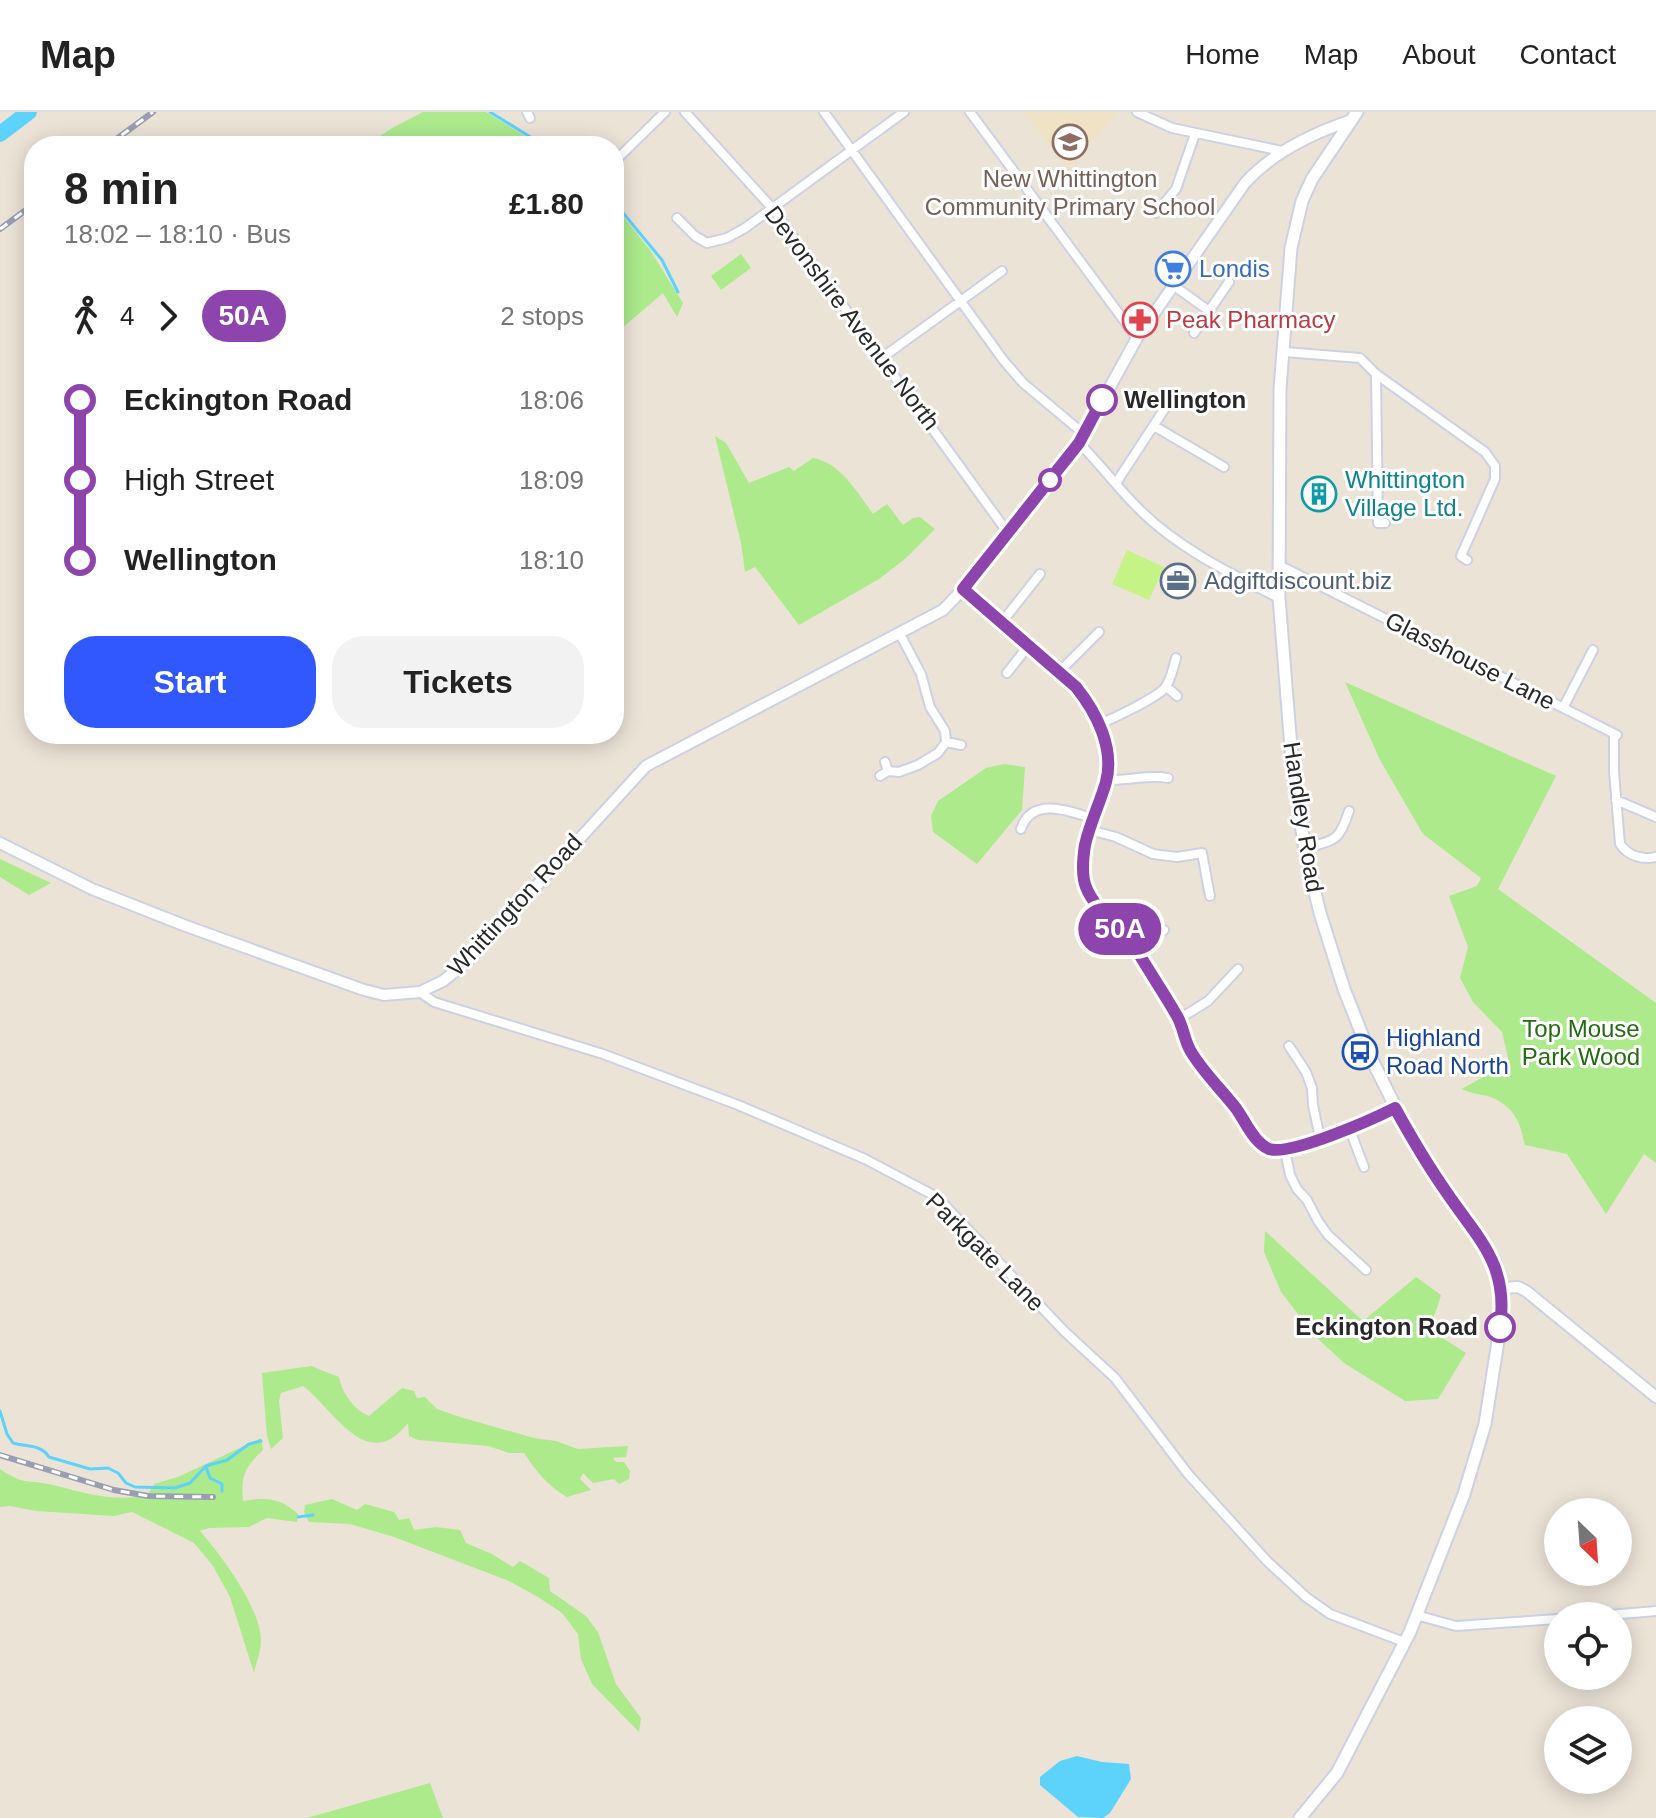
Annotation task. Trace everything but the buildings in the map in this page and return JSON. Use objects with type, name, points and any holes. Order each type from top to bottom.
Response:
[{"type":"main road","name":"Handley Road","points":[[1353,117],[1312,179],[1302,201],[1291,248],[1280,389],[1279,598],[1292,760],[1305,848],[1320,913],[1344,989],[1372,1060],[1395,1108],[1447,1194],[1487,1248],[1498,1271],[1501,1288]]},
{"type":"main road","points":[[1300,1818],[1337,1773],[1404,1642],[1464,1494],[1485,1424],[1503,1309],[1501,1288]]},
{"type":"street","points":[[624,152],[665,112]]},
{"type":"street","name":"Devonshire Avenue North","points":[[685,112],[773,209],[1008,533]]},
{"type":"street","points":[[824,112],[1004,361],[1081,439],[1140,510],[1192,550],[1279,598]]},
{"type":"street","points":[[677,218],[707,243],[727,238],[773,209],[904,112]]},
{"type":"street","points":[[970,112],[1137,338]]},
{"type":"street","points":[[1137,112],[1155,122],[1195,134],[1282,151]]},
{"type":"street","name":"Whittington Road","points":[[0,843],[92,889],[334,980],[384,995],[420,992],[450,977],[646,766],[943,610],[1081,439],[1137,338],[1245,183],[1262,164],[1282,151],[1353,117]]},
{"type":"street","points":[[1156,213],[1176,189],[1195,134]]},
{"type":"street","points":[[883,357],[1002,271]]},
{"type":"street","points":[[1194,333],[1229,282]]},
{"type":"street","points":[[1173,285],[1209,311]]},
{"type":"street","points":[[1285,352],[1360,358],[1376,374],[1485,452],[1495,466],[1495,479],[1461,556],[1467,560]]},
{"type":"street","points":[[1376,374],[1378,523],[1385,523]]},
{"type":"street","points":[[1116,483],[1171,399]]},
{"type":"street","points":[[1154,426],[1224,467]]},
{"type":"street","name":"Glasshouse Lane","points":[[1279,565],[1616,734],[1616,800]]},
{"type":"street","points":[[1002,622],[1040,574]]},
{"type":"street","points":[[963,589],[1059,672],[1089,703],[1100,724],[1108,757],[1106,780],[1091,818],[1083,859],[1086,887],[1104,914],[1131,942],[1179,1019],[1188,1047],[1257,1140],[1269,1149],[1285,1150],[1350,1130],[1395,1108]]},
{"type":"street","points":[[1059,672],[1099,632]]},
{"type":"street","points":[[884,770],[899,772],[918,765],[938,753],[946,742],[945,731],[930,707],[921,674],[900,634]]},
{"type":"street","points":[[1007,673],[1029,645]]},
{"type":"street","points":[[1563,708],[1593,650]]},
{"type":"street","points":[[1100,724],[1125,714],[1166,686],[1176,658]]},
{"type":"street","points":[[1166,686],[1177,696]]},
{"type":"street","points":[[946,742],[961,745]]},
{"type":"street","points":[[1106,780],[1126,781],[1156,775],[1168,778]]},
{"type":"street","points":[[1656,817],[1616,800],[1620,844],[1624,851],[1639,857],[1656,857]]},
{"type":"street","points":[[1021,829],[1030,812],[1053,808],[1091,818]]},
{"type":"street","points":[[1305,848],[1341,835],[1349,811]]},
{"type":"street","points":[[1089,830],[1116,837],[1153,854],[1177,857],[1202,853],[1210,896]]},
{"type":"street","points":[[1131,942],[1151,928],[1164,930]]},
{"type":"street","points":[[1179,1019],[1208,1001],[1238,969]]},
{"type":"street","name":"Parkgate Lane","points":[[420,992],[434,1002],[603,1054],[738,1105],[865,1159],[937,1197],[1064,1331],[1115,1378],[1188,1474],[1267,1561],[1306,1597],[1330,1614],[1404,1642]]},
{"type":"street","points":[[1289,1046],[1306,1072],[1312,1088],[1320,1138]]},
{"type":"street","points":[[1350,1130],[1364,1167]]},
{"type":"street","points":[[1285,1150],[1290,1175],[1318,1221],[1328,1235],[1366,1270]]},
{"type":"street","points":[[1501,1288],[1518,1287],[1526,1291],[1656,1397]]},
{"type":"street","points":[[1632,1613],[1656,1611]]},
{"type":"street","points":[[1416,1615],[1456,1626],[1544,1620]]},
{"type":"shaded area","name":"New Whittington Community Primary School","points":[[1023,112],[1118,112],[1069,170]]},
{"type":"green space","points":[[423,112],[486,112],[525,136],[380,136]]},
{"type":"green space","points":[[624,218],[650,250],[683,303],[677,317],[663,293],[624,326]]},
{"type":"green space","points":[[741,254],[751,268],[721,290],[711,276]]},
{"type":"green space","points":[[715,436],[726,443],[749,483],[789,467],[794,471],[813,458],[840,472],[873,514],[887,504],[903,525],[920,517],[935,529],[879,579],[799,625],[755,567],[745,572]]},
{"type":"green space","points":[[1127,550],[1164,567],[1149,600],[1112,584]]},
{"type":"green space","name":"Top Mouse Park Wood","points":[[1345,682],[1556,776],[1498,889],[1656,1003],[1656,1163],[1644,1154],[1606,1214],[1567,1154],[1525,1145],[1519,1123],[1507,1107],[1493,1098],[1462,1089],[1509,1062],[1502,1032],[1473,1002],[1460,978],[1468,947],[1449,896],[1477,886],[1481,878],[1423,834],[1380,760]]},
{"type":"green space","points":[[1004,764],[1025,767],[1022,810],[977,864],[933,832],[931,816],[938,801],[986,768]]},
{"type":"green space","points":[[0,859],[51,883],[29,895],[0,877]]},
{"type":"green space","points":[[1265,1231],[1363,1321],[1416,1277],[1441,1295],[1430,1330],[1466,1353],[1438,1399],[1405,1401],[1344,1363],[1315,1336],[1281,1292],[1264,1252]]},
{"type":"green space","points":[[311,1366],[339,1377],[350,1400],[358,1410],[369,1416],[402,1388],[414,1391],[417,1398],[425,1397],[437,1409],[534,1438],[556,1441],[578,1449],[628,1446],[626,1457],[613,1458],[616,1462],[624,1462],[630,1471],[629,1479],[619,1484],[614,1479],[593,1483],[583,1473],[580,1479],[591,1490],[567,1497],[543,1478],[524,1453],[509,1453],[488,1446],[418,1440],[409,1436],[408,1423],[393,1438],[379,1443],[365,1440],[351,1433],[303,1386],[281,1393],[283,1438],[271,1449],[267,1436],[262,1373]]},
{"type":"green space","points":[[261,1438],[263,1450],[248,1467],[243,1479],[243,1501],[266,1499],[279,1502],[298,1514],[297,1522],[267,1518],[249,1527],[200,1531],[229,1568],[254,1613],[261,1641],[254,1673],[230,1597],[213,1566],[194,1543],[132,1512],[114,1516],[0,1507],[0,1469],[21,1480],[99,1496],[147,1496],[154,1484],[178,1477]]},
{"type":"green space","points":[[332,1499],[357,1510],[365,1504],[394,1512],[399,1520],[409,1518],[414,1530],[436,1527],[460,1530],[466,1543],[513,1567],[520,1561],[549,1578],[550,1591],[586,1616],[598,1632],[616,1684],[641,1718],[639,1732],[592,1684],[581,1659],[578,1634],[562,1613],[509,1581],[394,1537],[350,1524],[309,1522],[304,1512],[305,1505]]},
{"type":"green space","points":[[430,1783],[443,1818],[307,1818]]},
{"type":"water","points":[[1077,1756],[1129,1764],[1131,1779],[1110,1813],[1103,1818],[1078,1817],[1040,1785],[1040,1777],[1060,1761]]},
{"type":"waterway","points":[[0,134],[29,112]]},
{"type":"waterway","points":[[490,112],[529,136]]},
{"type":"waterway","points":[[624,214],[662,260],[678,292]]},
{"type":"waterway","points":[[0,1411],[13,1443],[38,1448],[49,1457],[90,1469],[108,1468],[135,1487],[175,1488],[190,1483],[206,1466],[227,1460],[249,1444],[261,1441]]},
{"type":"waterway","points":[[206,1467],[210,1478],[222,1484],[222,1491]]},
{"type":"waterway","points":[[298,1517],[313,1515]]},
{"type":"railway","points":[[121,136],[153,112]]},
{"type":"railway","points":[[0,229],[24,211]]},
{"type":"railway","points":[[0,1455],[114,1490],[148,1496],[213,1497]]},
{"type":"bus line","name":"50A","points":[[1102,400],[1079,443],[963,589],[1076,687],[1100,724],[1108,757],[1106,780],[1091,818],[1083,859],[1086,887],[1104,914],[1131,942],[1179,1019],[1188,1047],[1204,1072],[1236,1108],[1257,1140],[1269,1149],[1285,1150],[1350,1130],[1395,1108],[1447,1194],[1494,1260],[1503,1309],[1500,1327]]},
{"type":"place","name":"New Whittington Community Primary School","points":[[1070,142]]},
{"type":"place","name":"Londis","points":[[1173,269]]},
{"type":"place","name":"Peak Pharmacy","points":[[1140,320]]},
{"type":"place","name":"Wellington","points":[[1102,400]]},
{"type":"place","name":"Whittington Village Ltd.","points":[[1319,494]]},
{"type":"place","name":"Adgiftdiscount.biz","points":[[1178,581]]},
{"type":"place","name":"Highland Road North","points":[[1360,1052]]},
{"type":"place","name":"Eckington Road","points":[[1500,1327]]}]
